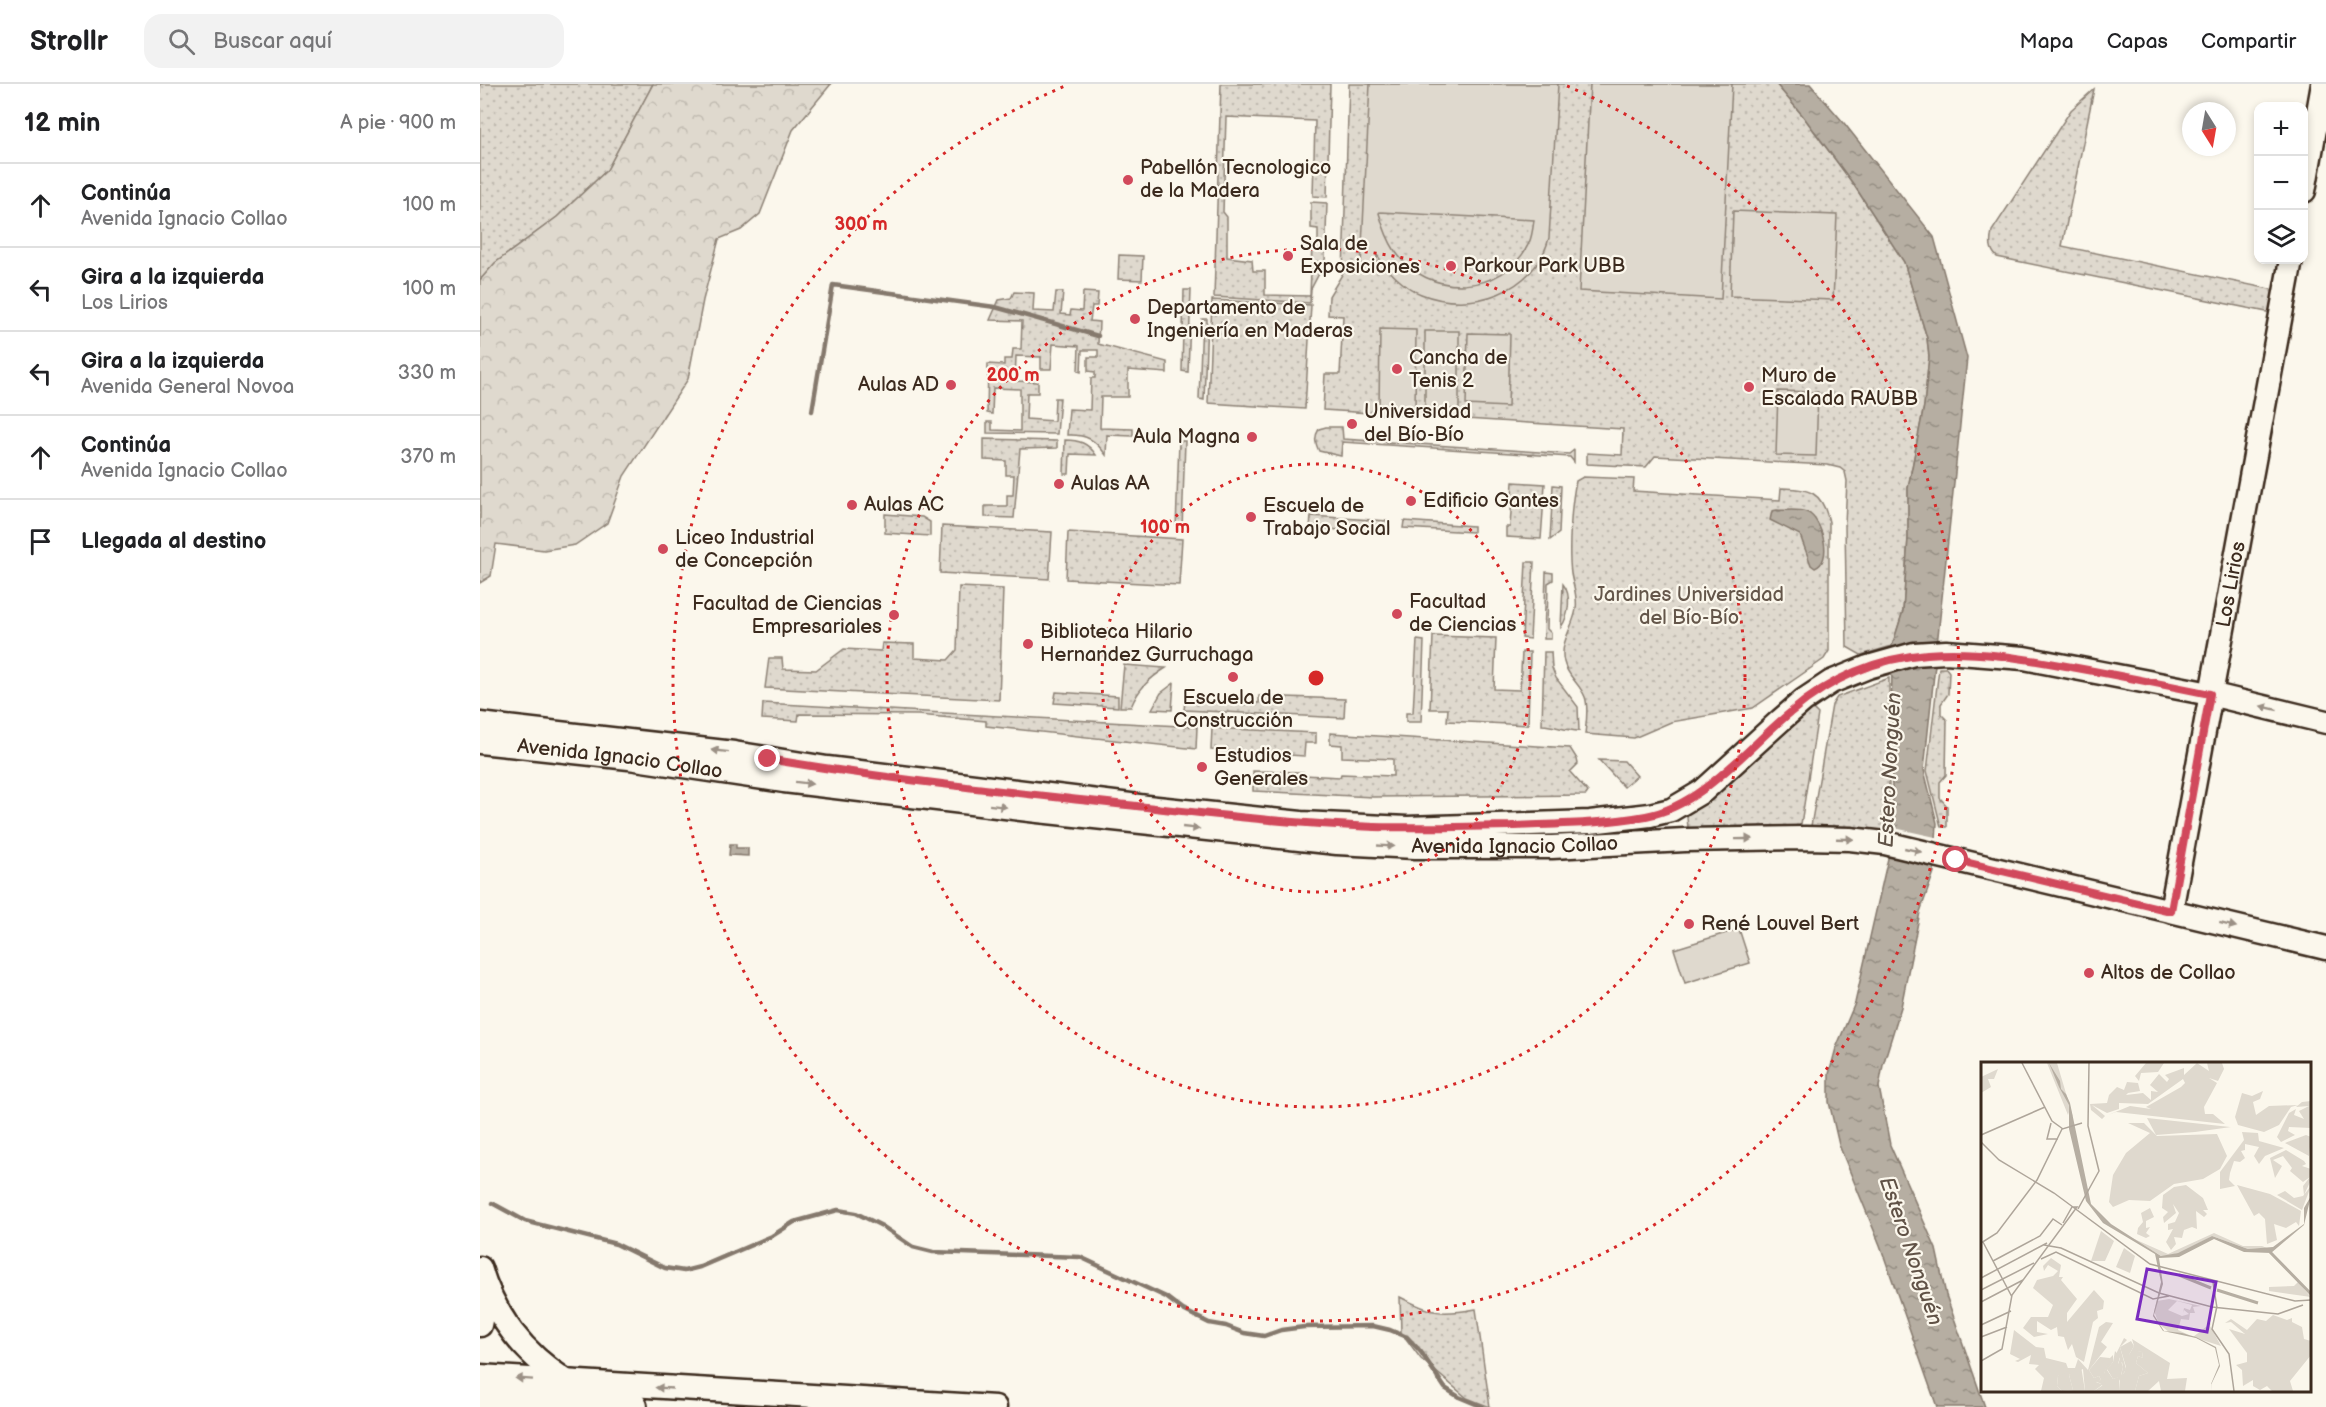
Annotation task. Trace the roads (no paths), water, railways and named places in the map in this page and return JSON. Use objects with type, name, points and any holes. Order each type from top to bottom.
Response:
[{"type":"highway","points":[[480,1398],[632,1407]]},
{"type":"main road","points":[[2308,168],[2323,84]]},
{"type":"main road","name":"Los Lirios","points":[[2171,911],[2290,264]]},
{"type":"main road","name":"Avenida Ignacio Collao","points":[[480,724],[734,753],[827,768],[1037,795],[1221,815],[1374,827],[1456,827],[1623,819],[1671,810],[1702,790],[1804,700],[1831,682],[1868,667],[1914,654],[1946,652],[2024,658],[2210,694],[2326,722]]},
{"type":"main road","name":"Avenida Ignacio Collao","points":[[480,741],[827,786],[1337,843],[1415,847],[1552,848],[1685,840],[1805,838],[1862,840],[1941,856],[2326,948]]},
{"type":"main road","points":[[480,1324],[485,1300],[482,1273]]},
{"type":"main road","points":[[482,1273],[495,1306],[511,1332],[537,1360],[567,1382]]},
{"type":"main road","points":[[480,1376],[995,1407]]},
{"type":"water","name":"Estero Nonguén","points":[[1776,84],[1810,84],[1844,123],[1934,237],[1967,358],[1924,770],[1937,823],[1934,872],[1920,912],[1901,1007],[1883,1065],[1879,1087],[1890,1145],[1936,1249],[1946,1295],[1985,1407],[1937,1407],[1880,1245],[1839,1145],[1829,1102],[1829,1074],[1836,1048],[1855,1003],[1894,832],[1891,766],[1892,646],[1903,611],[1908,538],[1908,488],[1924,406],[1929,357],[1927,338],[1904,262],[1854,185],[1803,116]]},
{"type":"water","points":[[1772,511],[1803,511],[1815,519],[1822,534],[1825,550],[1824,558],[1815,568],[1811,565],[1800,535],[1770,520]]},
{"type":"water","points":[[730,844],[736,844],[736,848],[748,848],[748,856],[729,855]]},
{"type":"waterway","points":[[812,411],[833,285],[995,307],[1098,336]]},
{"type":"waterway","points":[[492,1203],[525,1221],[616,1244],[665,1268],[684,1271],[700,1267],[772,1236],[794,1222],[838,1210],[856,1213],[882,1226],[913,1247],[933,1252],[1080,1257],[1166,1297],[1183,1310],[1209,1323],[1244,1333],[1264,1336],[1281,1330],[1304,1327],[1373,1326],[1390,1330],[1407,1337],[1421,1352],[1445,1388],[1483,1407]]},
{"type":"place","name":"Pabellón Tecnologico de la Madera","points":[[1128,180]]},
{"type":"place","name":"Sala de Exposiciones","points":[[1288,256]]},
{"type":"place","name":"Parkour Park UBB","points":[[1451,266]]},
{"type":"place","name":"Departamento de Ingeniería en Maderas","points":[[1135,319]]},
{"type":"place","name":"Cancha de Tenis 2","points":[[1397,369]]},
{"type":"place","name":"Aulas AD","points":[[951,385]]},
{"type":"place","name":"Muro de Escalada RAUBB","points":[[1749,387]]},
{"type":"place","name":"Universidad del Bío-Bío","points":[[1352,424]]},
{"type":"place","name":"Aula Magna","points":[[1252,437]]},
{"type":"place","name":"Aulas AA","points":[[1059,484]]},
{"type":"place","name":"Edificio Gantes","points":[[1411,501]]},
{"type":"place","name":"Aulas AC","points":[[852,505]]},
{"type":"place","name":"Escuela de Trabajo Social","points":[[1251,517]]},
{"type":"place","name":"Liceo Industrial de Concepción","points":[[663,549]]},
{"type":"place","name":"Facultad de Ciencias","points":[[1397,614]]},
{"type":"place","name":"Facultad de Ciencias Empresariales","points":[[894,615]]},
{"type":"place","name":"Biblioteca Hilario Hernandez Gurruchaga","points":[[1028,644]]},
{"type":"place","name":"Escuela de Construcción","points":[[1233,677]]},
{"type":"place","name":"Estudios Generales","points":[[1202,767]]},
{"type":"place","name":"René Louvel Bert","points":[[1689,924]]},
{"type":"place","name":"Altos de Collao","points":[[2089,973]]},
{"type":"park label","name":"Jardines Universidad del Bío-Bío","points":[[1689,606]]}]
